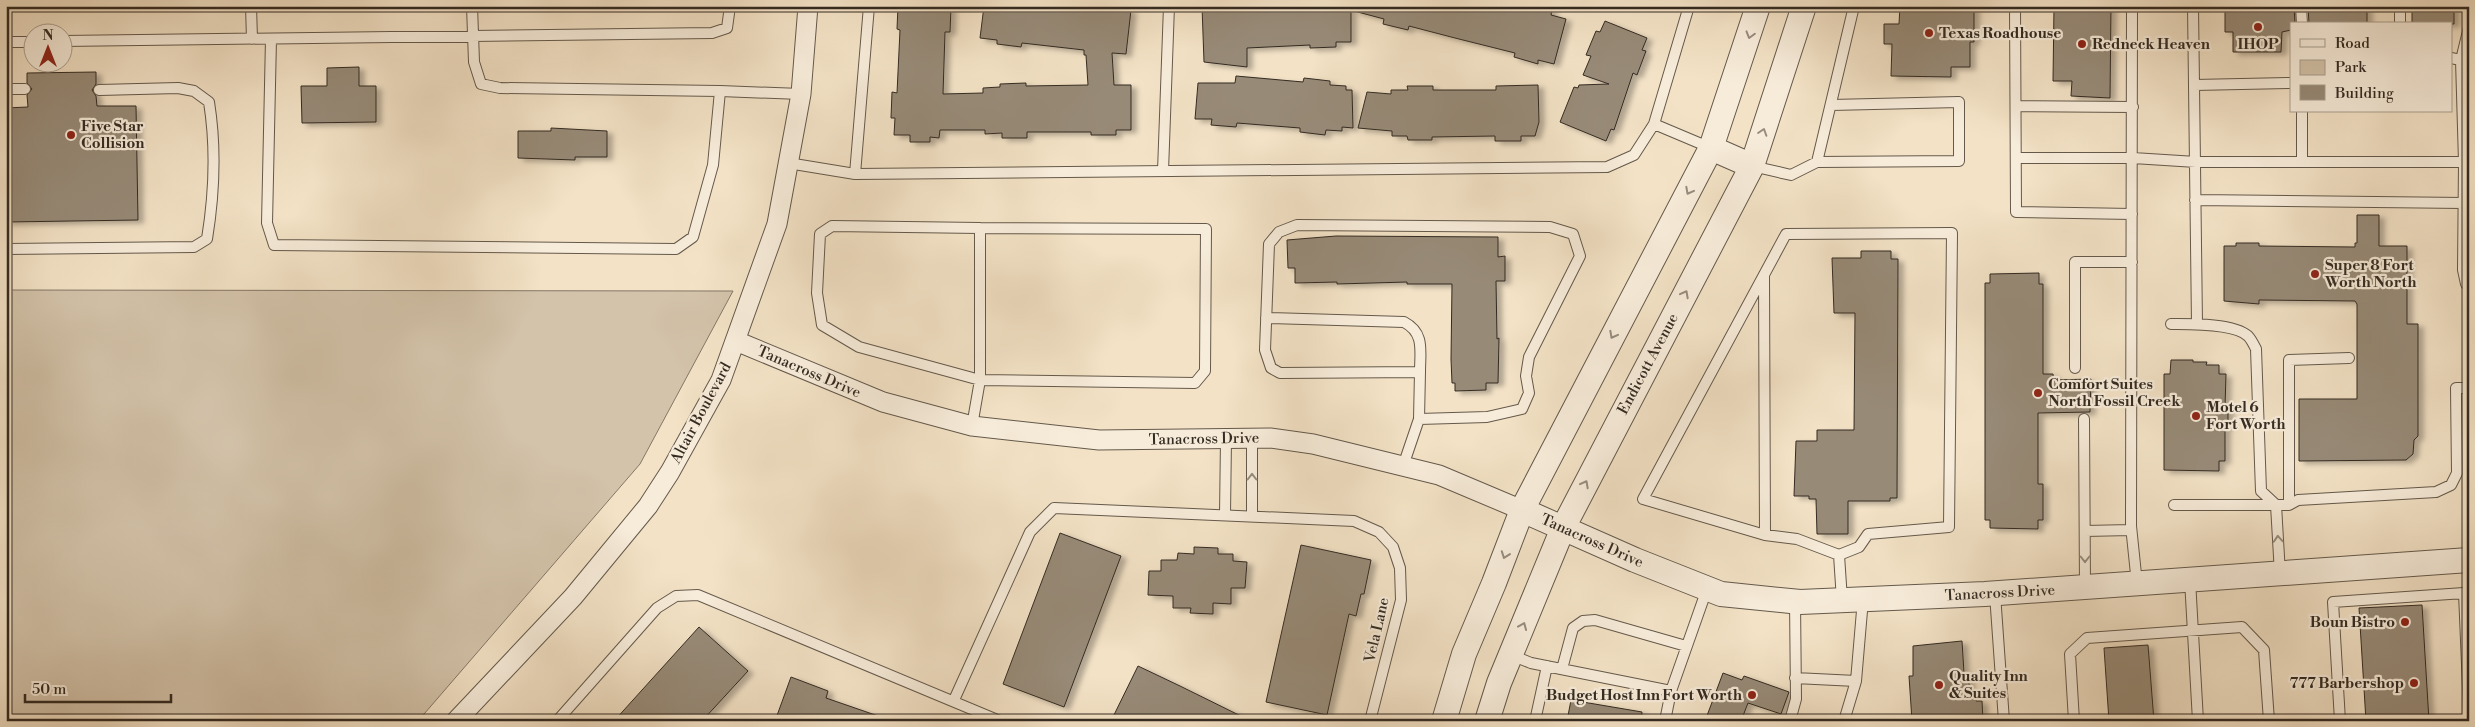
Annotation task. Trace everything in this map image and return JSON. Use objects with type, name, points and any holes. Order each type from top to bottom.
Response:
[{"type":"street","name":"Altair Boulevard","points":[[456,721],[573,596],[648,506],[670,472],[721,380],[777,224],[801,94],[808,6]]},
{"type":"street","points":[[1444,721],[1464,654],[1522,510],[1711,148],[1758,6]]},
{"type":"street","name":"Endicott Avenue","points":[[1488,721],[1511,655],[1563,528],[1752,166],[1804,6]]},
{"type":"street","points":[[1711,148],[1752,166]]},
{"type":"street","name":"Tanacross Drive","points":[[736,341],[884,402],[972,426],[1099,440],[1270,438],[1313,444],[1440,475],[1635,560],[1721,594],[1795,601],[1995,594],[2469,560]]},
{"type":"lane","points":[[251,6],[252,39]]},
{"type":"lane","points":[[472,6],[474,62],[481,84],[500,88],[801,94]]},
{"type":"lane","points":[[72,41],[712,33],[727,28],[730,6]]},
{"type":"lane","points":[[855,174],[869,6]]},
{"type":"lane","points":[[1163,171],[1169,6]]},
{"type":"lane","points":[[788,163],[855,174],[1607,167],[1634,155],[1654,124],[1689,6]]},
{"type":"lane","points":[[1817,162],[1854,6]]},
{"type":"lane","points":[[2016,6],[2016,212],[2132,214]]},
{"type":"lane","points":[[2132,6],[2132,530],[2137,584]]},
{"type":"lane","points":[[2193,6],[2197,324]]},
{"type":"lane","points":[[2301,6],[2302,22]]},
{"type":"lane","points":[[2400,6],[2400,22]]},
{"type":"lane","points":[[2469,27],[2456,59],[2466,162],[2463,270],[2466,284],[2469,285]]},
{"type":"lane","points":[[271,39],[267,223],[274,245],[676,249],[693,238],[713,165],[720,91]]},
{"type":"lane","points":[[6,42],[22,42]]},
{"type":"lane","points":[[2194,85],[2290,84]]},
{"type":"lane","points":[[6,249],[194,247],[207,239],[211,214],[212,123],[209,102],[194,91],[178,88],[99,90]]},
{"type":"lane","points":[[6,89],[25,89]]},
{"type":"lane","points":[[1752,166],[1791,174],[1817,162],[1958,160],[1959,102],[1830,105]]},
{"type":"lane","points":[[2016,106],[2133,107]]},
{"type":"lane","points":[[2302,112],[2302,162]]},
{"type":"lane","points":[[1654,124],[1711,148]]},
{"type":"lane","points":[[2016,158],[2132,158],[2196,162],[2466,162]]},
{"type":"lane","points":[[2195,200],[2464,203]]},
{"type":"lane","points":[[1419,419],[1487,417],[1522,408],[1528,393],[1526,376],[1529,357],[1580,256],[1573,234],[1550,227],[1297,225],[1280,232],[1269,244],[1265,350],[1271,368],[1280,373],[1420,372]]},
{"type":"lane","points":[[832,226],[980,228],[1206,229],[1206,371],[1195,383],[980,380],[859,347],[822,325],[817,293],[820,234],[832,226]]},
{"type":"lane","points":[[972,426],[980,380],[980,228]]},
{"type":"lane","points":[[1952,233],[1950,527],[1868,534],[1859,548],[1838,555],[1797,539],[1765,536],[1642,499],[1786,234],[1952,233]]},
{"type":"lane","points":[[2075,368],[2075,262],[2132,262]]},
{"type":"lane","points":[[1764,275],[1765,536]]},
{"type":"lane","points":[[1266,318],[1404,322],[1414,327],[1421,342],[1419,419],[1403,466]]},
{"type":"lane","points":[[2171,324],[2197,324],[2237,331],[2248,336],[2256,350],[2261,491],[2276,505],[2280,574]]},
{"type":"lane","points":[[2289,505],[2289,360],[2349,358]]},
{"type":"lane","points":[[2174,505],[2289,505],[2298,500],[2436,492],[2451,486],[2457,472],[2456,388],[2469,388]]},
{"type":"lane","points":[[2084,419],[2085,587]]},
{"type":"lane","points":[[1226,439],[1226,515]]},
{"type":"lane","points":[[1252,439],[1252,516]]},
{"type":"lane","name":"Vela Lane","points":[[954,700],[1030,532],[1054,508],[1354,520],[1380,532],[1394,547],[1400,568],[1401,600],[1370,721]]},
{"type":"lane","points":[[2085,531],[2132,530]]},
{"type":"lane","points":[[1838,555],[1852,600],[1856,681],[1844,721]]},
{"type":"lane","points":[[2190,580],[2198,721]]},
{"type":"lane","points":[[1665,721],[1671,691],[1707,588]]},
{"type":"lane","points":[[2340,721],[2333,602],[2464,593],[2469,712]]},
{"type":"lane","points":[[1995,594],[2004,721]]},
{"type":"lane","points":[[557,721],[657,608],[676,596],[683,595],[698,595],[954,700],[1000,721]]},
{"type":"lane","points":[[1790,721],[1796,699],[1795,601]]},
{"type":"lane","points":[[1562,669],[1573,628],[1582,620],[1595,620],[1686,646]]},
{"type":"lane","points":[[2074,721],[2070,654],[2086,638],[2242,627],[2264,650],[2269,721]]},
{"type":"lane","points":[[1511,655],[1547,666],[1671,691]]},
{"type":"lane","points":[[1535,721],[1547,666]]},
{"type":"lane","points":[[1796,678],[1856,681]]},
{"type":"green space","points":[[6,290],[733,291],[640,464],[418,721],[6,721]]},
{"type":"building","points":[[898,6],[951,7],[950,32],[945,32],[943,94],[983,93],[983,88],[1000,87],[1000,84],[1026,83],[1026,86],[1088,85],[1084,50],[1022,43],[1021,47],[997,44],[997,40],[980,38],[984,6],[1115,6],[1131,10],[1126,54],[1112,53],[1114,85],[1131,85],[1131,130],[1116,130],[1116,135],[1091,135],[1091,132],[1027,132],[1027,138],[1002,138],[1002,133],[985,134],[985,130],[940,130],[939,138],[930,137],[930,142],[910,142],[910,135],[894,135],[895,118],[891,118],[892,92],[897,93],[900,30],[897,29]]},
{"type":"building","points":[[1202,6],[1351,6],[1351,42],[1336,42],[1336,47],[1310,48],[1310,45],[1247,48],[1247,67],[1204,62]]},
{"type":"building","points":[[1355,6],[1536,6],[1552,10],[1551,15],[1566,19],[1554,64],[1538,60],[1538,64],[1514,57],[1515,53],[1409,26],[1408,30],[1383,24],[1384,19],[1354,11]]},
{"type":"building","name":"Texas Roadhouse","points":[[1900,6],[1974,6],[1974,42],[1970,42],[1970,67],[1951,67],[1951,77],[1891,76],[1892,44],[1884,44],[1884,24],[1899,24]]},
{"type":"building","name":"Redneck Heaven","points":[[2054,6],[2111,6],[2110,98],[2071,96],[2072,81],[2053,81]]},
{"type":"building","name":"IHOP","points":[[2225,6],[2294,6],[2295,22],[2290,22],[2290,30],[2282,32],[2281,52],[2233,52],[2233,32],[2225,32]]},
{"type":"building","points":[[2308,6],[2367,6],[2367,22],[2309,22]]},
{"type":"building","points":[[2412,6],[2454,6],[2454,24],[2452,22],[2412,22]]},
{"type":"building","points":[[1605,21],[1647,38],[1642,50],[1646,51],[1637,75],[1633,73],[1614,130],[1611,129],[1606,141],[1560,122],[1574,87],[1578,88],[1579,85],[1609,84],[1583,75],[1591,56],[1586,55],[1596,31],[1600,32]]},
{"type":"building","points":[[359,67],[359,86],[376,86],[376,122],[302,123],[301,86],[327,86],[327,68]]},
{"type":"building","name":"Five Star Collision","points":[[96,72],[96,84],[92,90],[96,96],[97,106],[136,106],[138,220],[6,222],[6,108],[28,107],[27,95],[32,89],[27,83],[27,73]]},
{"type":"building","points":[[1236,76],[1303,82],[1304,78],[1330,81],[1330,85],[1346,86],[1346,90],[1352,90],[1353,128],[1342,127],[1342,131],[1326,130],[1325,135],[1300,132],[1300,128],[1237,123],[1236,127],[1211,125],[1212,119],[1195,119],[1198,83],[1235,83]]},
{"type":"building","points":[[1538,85],[1539,122],[1535,136],[1521,136],[1521,141],[1495,141],[1495,136],[1432,137],[1432,140],[1408,140],[1407,136],[1392,136],[1392,131],[1358,128],[1367,92],[1391,94],[1391,90],[1408,90],[1407,86],[1433,86],[1433,90],[1496,90],[1496,86]]},
{"type":"building","points":[[551,128],[607,131],[607,157],[575,157],[575,160],[518,158],[518,131],[551,131]]},
{"type":"building","points":[[2357,215],[2379,215],[2379,246],[2407,246],[2407,324],[2418,324],[2418,436],[2414,440],[2413,454],[2406,460],[2299,461],[2299,399],[2357,399],[2357,304],[2355,301],[2259,300],[2259,304],[2224,301],[2224,246],[2236,246],[2236,243],[2259,243],[2259,246],[2355,247],[2355,243],[2357,243]]},
{"type":"building","points":[[1336,236],[1498,237],[1498,257],[1505,256],[1505,281],[1496,281],[1497,339],[1499,338],[1498,383],[1486,383],[1486,390],[1455,391],[1455,383],[1452,383],[1451,359],[1452,284],[1407,284],[1407,282],[1295,283],[1295,268],[1288,268],[1287,240]]},
{"type":"building","points":[[1861,251],[1891,251],[1891,259],[1898,259],[1897,498],[1890,498],[1890,501],[1848,501],[1848,534],[1817,534],[1816,499],[1809,499],[1809,496],[1794,496],[1796,441],[1817,441],[1817,430],[1854,430],[1855,313],[1834,313],[1832,258],[1861,258]]},
{"type":"building","name":"Comfort Suites North Fossil Creek","points":[[2039,273],[2039,284],[2043,284],[2043,374],[2053,374],[2054,380],[2091,379],[2090,412],[2038,413],[2038,484],[2043,484],[2043,520],[2038,520],[2038,529],[1990,528],[1990,520],[1985,520],[1985,283],[1990,283],[1990,274]]},
{"type":"building","name":"Motel 6 Fort Worth","points":[[2171,360],[2193,360],[2193,362],[2207,362],[2206,365],[2219,365],[2219,374],[2226,374],[2225,407],[2228,407],[2228,426],[2225,426],[2225,461],[2219,461],[2219,471],[2164,470],[2164,374],[2170,374]]},
{"type":"building","points":[[1060,533],[1121,556],[1064,707],[1003,684]]},
{"type":"building","points":[[1301,545],[1371,560],[1364,594],[1361,594],[1356,616],[1349,614],[1327,715],[1266,702]]},
{"type":"building","points":[[1194,547],[1218,548],[1218,554],[1233,554],[1233,561],[1247,562],[1245,588],[1231,588],[1231,604],[1213,603],[1213,614],[1190,613],[1191,608],[1173,608],[1173,596],[1148,595],[1149,571],[1161,571],[1161,560],[1177,560],[1178,553],[1194,554]]},
{"type":"building","points":[[2422,605],[2429,721],[2366,721],[2359,608]]},
{"type":"building","points":[[699,627],[748,671],[702,721],[614,721]]},
{"type":"building","name":"Quality Inn & Suites","points":[[1962,641],[1964,673],[1968,673],[1970,695],[1976,694],[1976,701],[1982,701],[1983,721],[1912,721],[1909,676],[1913,676],[1913,646]]},
{"type":"building","points":[[2148,645],[2154,721],[2109,721],[2104,648]]},
{"type":"building","points":[[1138,666],[1180,686],[1251,721],[1111,721]]},
{"type":"building","name":"Budget Host Inn Fort Worth","points":[[1723,673],[1742,680],[1744,676],[1789,692],[1781,714],[1748,703],[1741,721],[1705,721]]},
{"type":"building","points":[[791,677],[828,691],[826,698],[884,718],[884,721],[775,721]]},
{"type":"building","points":[[1571,700],[1642,712],[1641,721],[1567,721]]},
{"type":"place","name":"IHOP","points":[[2258,27]]},
{"type":"place","name":"Texas Roadhouse","points":[[1929,33]]},
{"type":"place","name":"Redneck Heaven","points":[[2082,44]]},
{"type":"place","name":"Five Star Collision","points":[[71,135]]},
{"type":"place","name":"Super 8 Fort Worth North","points":[[2315,274]]},
{"type":"place","name":"Comfort Suites North Fossil Creek","points":[[2038,393]]},
{"type":"place","name":"Motel 6 Fort Worth","points":[[2196,416]]},
{"type":"place","name":"Boun Bistro","points":[[2405,622]]},
{"type":"place","name":"777 Barbershop","points":[[2414,683]]},
{"type":"place","name":"Quality Inn & Suites","points":[[1939,685]]},
{"type":"place","name":"Budget Host Inn Fort Worth","points":[[1752,695]]}]
